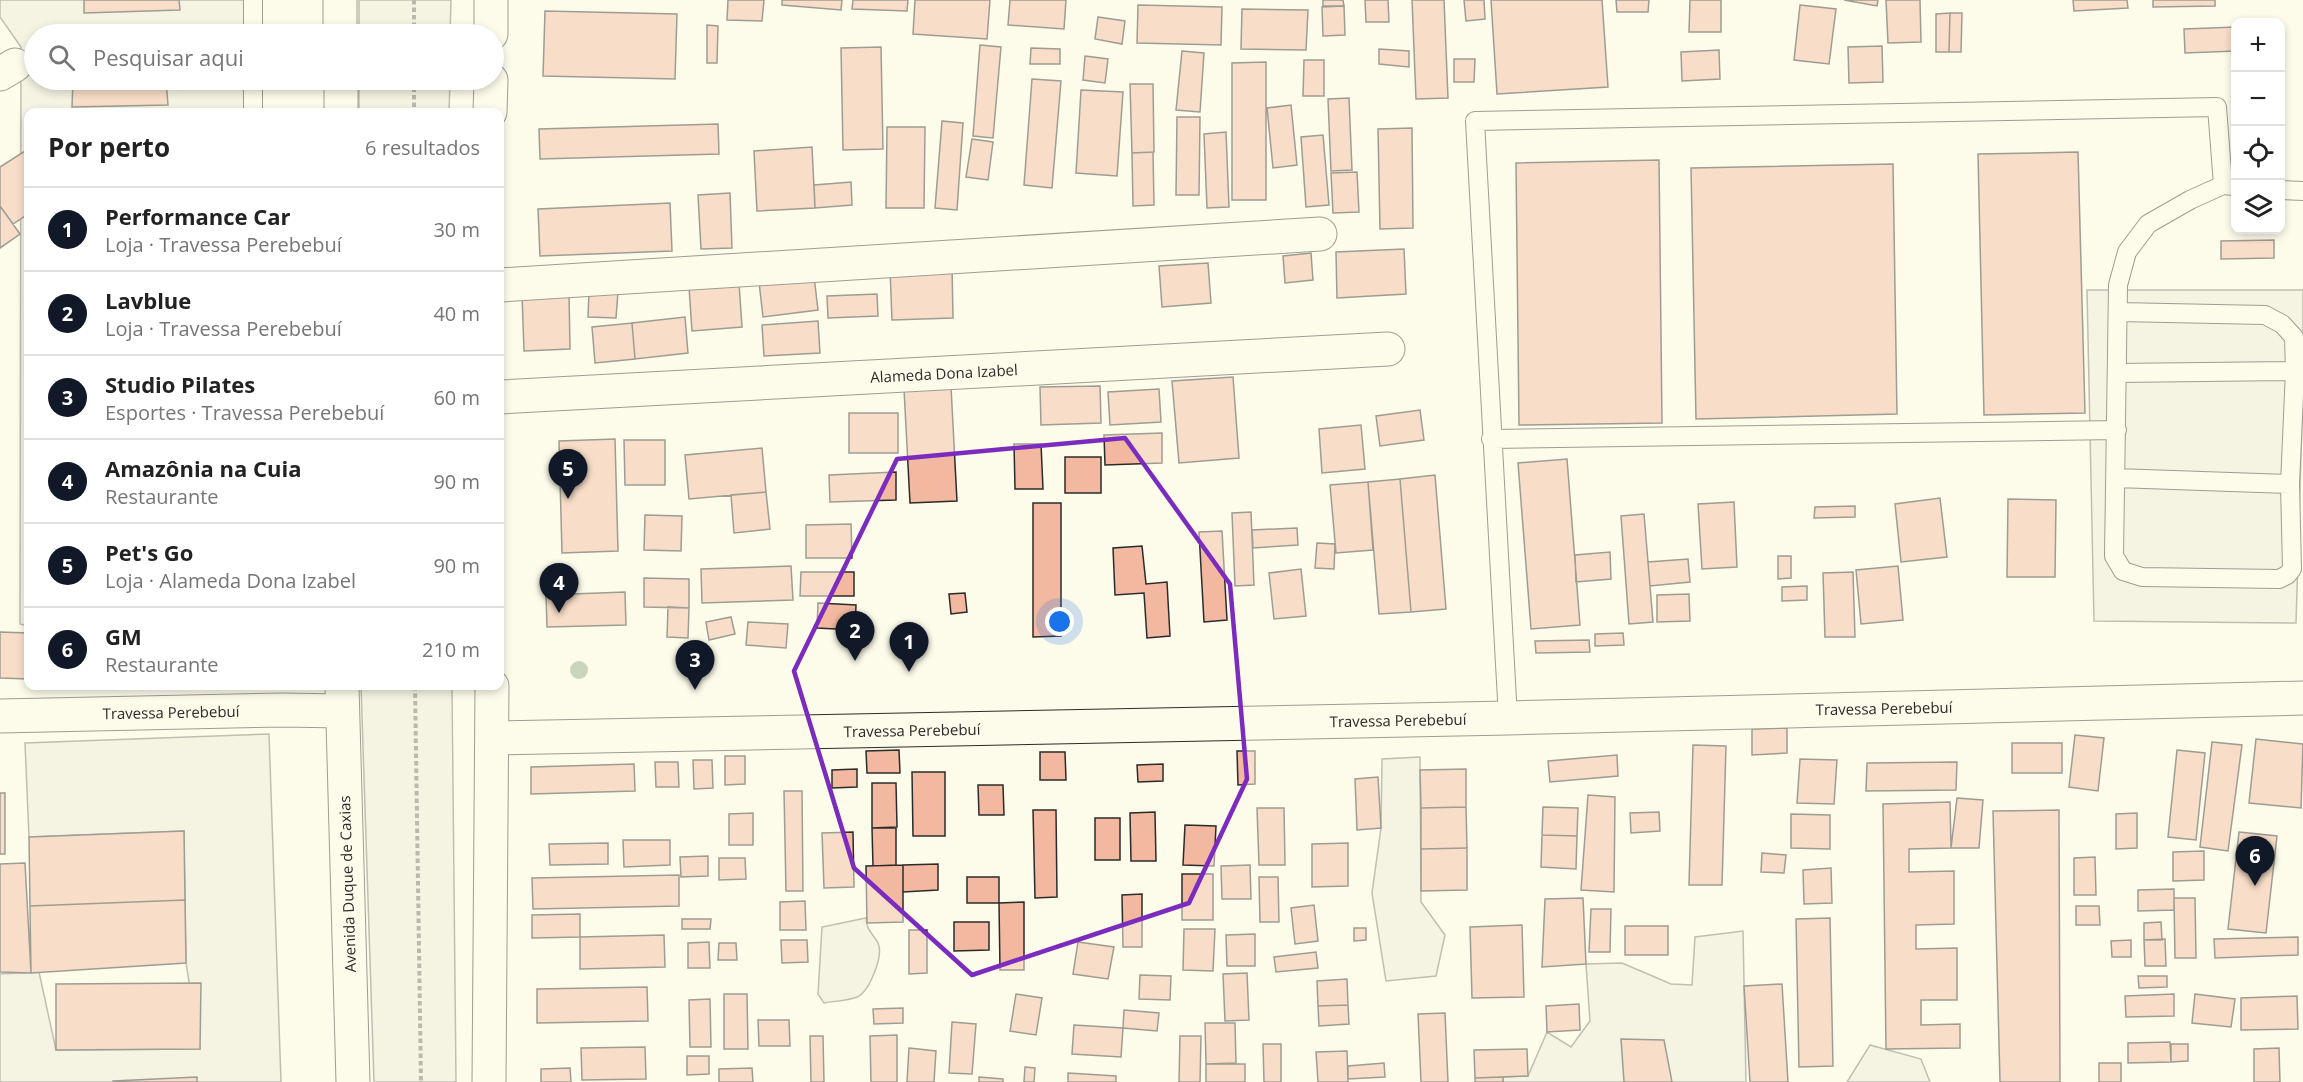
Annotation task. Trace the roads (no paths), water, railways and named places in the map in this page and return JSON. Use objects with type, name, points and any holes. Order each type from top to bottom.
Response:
[{"type":"street","points":[[340,0],[340,24]]},
{"type":"street","points":[[491,0],[491,24]]},
{"type":"street","points":[[341,90],[341,108]]},
{"type":"street","points":[[490,108],[491,90]]},
{"type":"street","points":[[504,285],[1320,234]]},
{"type":"street","name":"Alameda Dona Izabel","points":[[504,397],[1388,349]]},
{"type":"street","points":[[489,1082],[492,690]]},
{"type":"street","name":"Travessa Perebebuí","points":[[0,716],[283,710],[342,698]]},
{"type":"street","name":"Avenida Duque de Caxias","points":[[342,698],[353,1082]]},
{"type":"street","name":"Travessa Perebebuí","points":[[492,738],[1508,718],[2303,698]]},
{"type":"lane","points":[[253,0],[253,24]]},
{"type":"lane","points":[[253,90],[253,108]]},
{"type":"lane","points":[[1508,718],[1475,121],[2217,107],[2229,186],[2190,200],[2148,224],[2127,252],[2118,285],[2114,556],[2123,571],[2142,577],[2279,579],[2287,575],[2292,569],[2290,484],[2295,371],[2294,337],[2282,324],[2265,315],[2118,312]]},
{"type":"lane","points":[[2285,190],[2303,192]]},
{"type":"lane","points":[[2117,373],[2295,371]]},
{"type":"lane","points":[[1491,440],[2117,430]]},
{"type":"lane","points":[[2116,478],[2290,484]]},
{"type":"place","name":"Pet's Go","points":[[568,499]]},
{"type":"place","name":"Amazônia na Cuia","points":[[559,613]]},
{"type":"place","name":"Lavblue","points":[[855,661]]},
{"type":"place","name":"Performance Car","points":[[909,672]]},
{"type":"place","name":"Studio Pilates","points":[[695,690]]},
{"type":"place","name":"GM","points":[[2255,886]]}]
